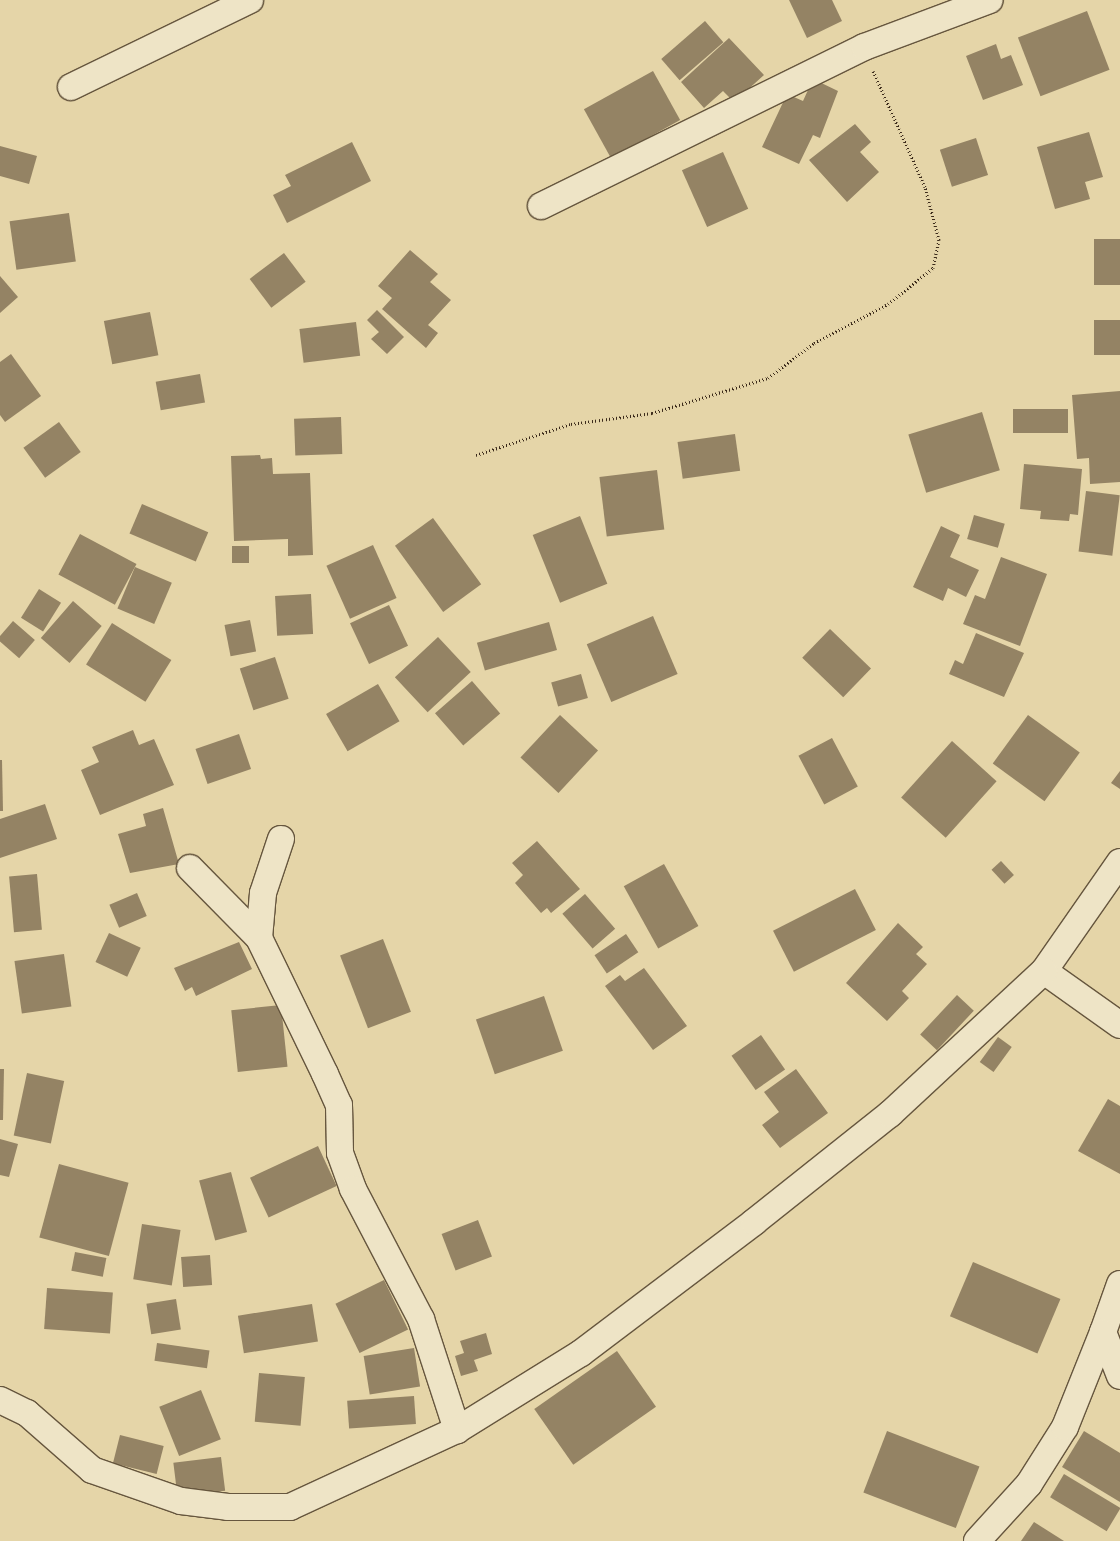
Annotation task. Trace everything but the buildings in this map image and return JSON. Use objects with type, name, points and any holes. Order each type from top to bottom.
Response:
[{"type":"street","points":[[71,87],[250,0]]},
{"type":"street","points":[[541,206],[864,47],[990,0]]},
{"type":"street","points":[[259,938],[263,893],[281,839]]},
{"type":"street","points":[[0,1400],[26,1413],[92,1470],[181,1501],[228,1507],[290,1507],[457,1430],[581,1353],[754,1222],[890,1114],[1044,971],[1120,862]]},
{"type":"street","points":[[190,868],[259,938],[339,1105],[340,1152],[353,1189],[421,1318],[457,1430]]},
{"type":"street","points":[[1044,971],[1120,1025]]},
{"type":"street","points":[[977,1541],[1029,1484],[1065,1427],[1120,1284]]},
{"type":"street","points":[[1103,1332],[1120,1376]]},
{"type":"path","points":[[476,455],[571,424],[652,413],[768,378],[814,343],[888,304],[933,268],[939,240],[925,187],[911,150],[887,110],[864,47]]}]
